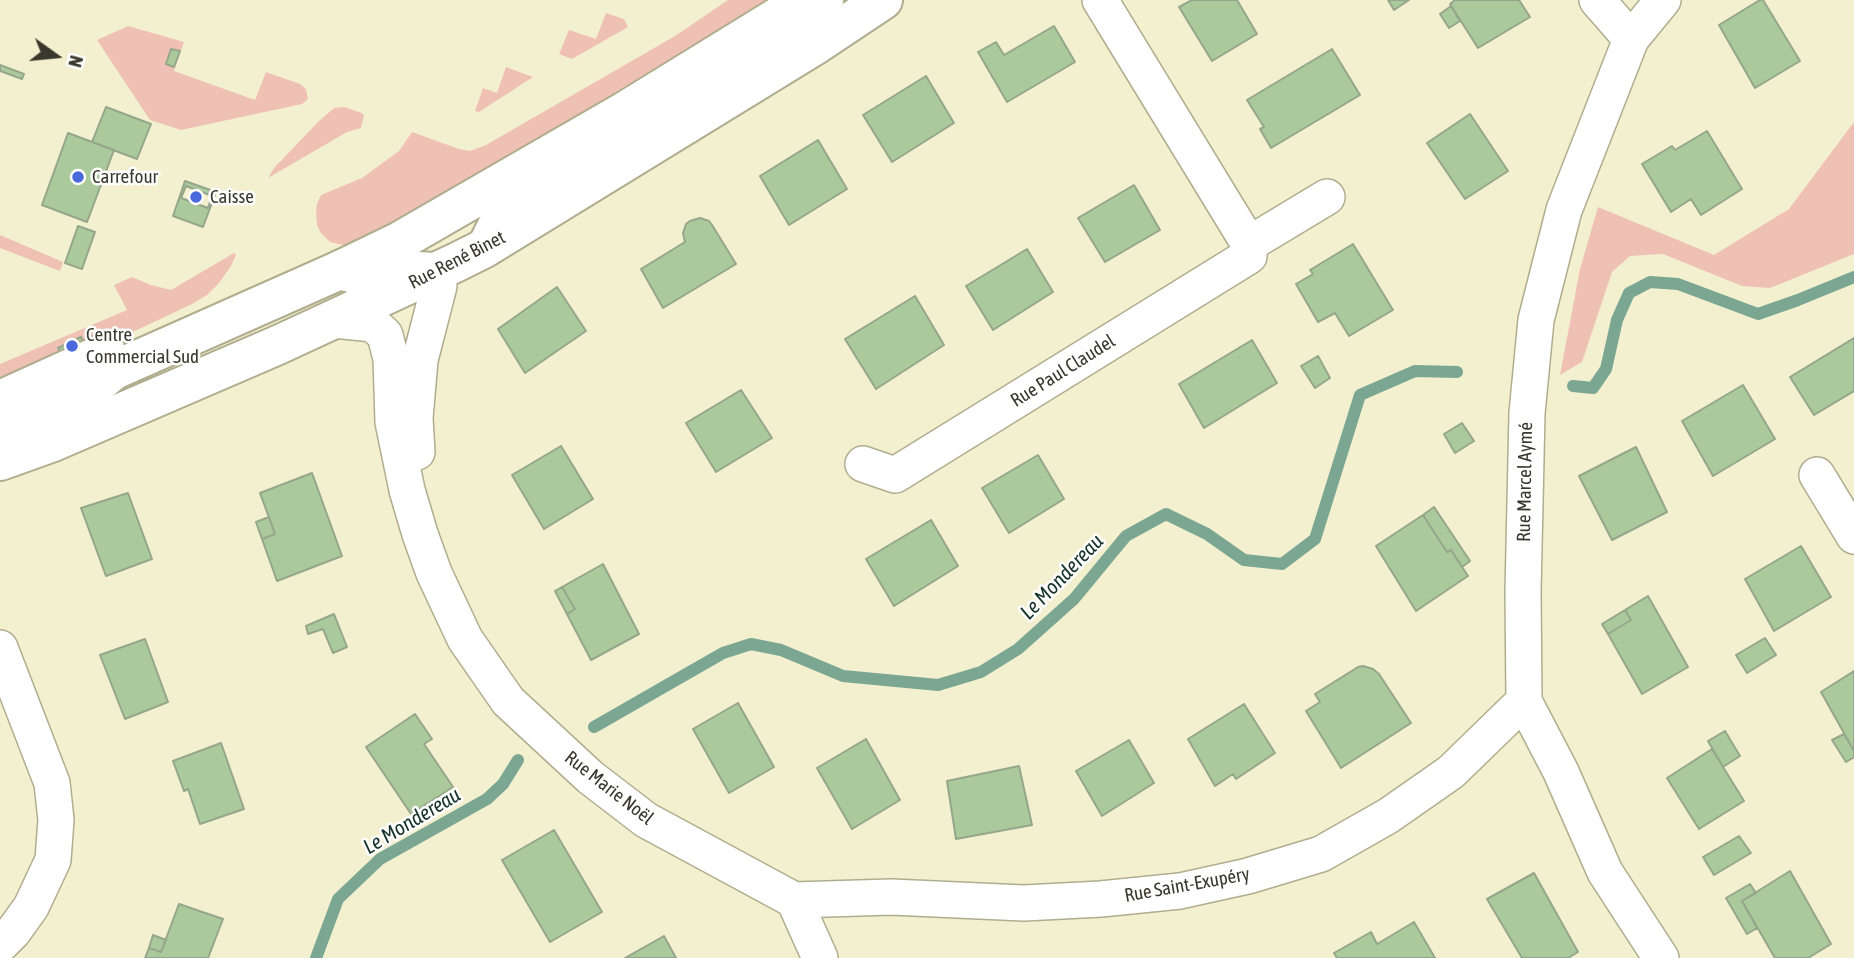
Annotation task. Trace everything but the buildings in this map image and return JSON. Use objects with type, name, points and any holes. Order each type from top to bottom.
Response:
[{"type":"street","points":[[0,418],[340,270],[400,241],[613,118],[804,0]]},
{"type":"street","points":[[487,246],[499,222],[510,209],[807,26],[820,12],[824,0]]},
{"type":"street","name":"Rue René Binet","points":[[0,461],[53,442],[334,320],[487,246],[817,44],[883,0]]},
{"type":"street","points":[[1100,0],[1249,244]]},
{"type":"street","points":[[1597,0],[1631,39]]},
{"type":"street","name":"Rue Marcel Aymé","points":[[1661,958],[1605,872],[1561,772],[1524,701],[1523,592],[1527,413],[1536,320],[1564,210],[1631,39],[1663,0]]},
{"type":"street","name":"Rue Paul Claudel","points":[[863,464],[895,475],[1249,256],[1249,244],[1327,197]]},
{"type":"street","points":[[340,270],[371,279],[395,270],[436,272]]},
{"type":"street","name":"Rue Marie Noël","points":[[434,573],[417,465],[415,418],[420,360],[439,286],[436,272]]},
{"type":"street","points":[[0,400],[229,296]]},
{"type":"street","name":"Rue Marie Noël","points":[[334,320],[373,324],[385,335],[391,359],[393,422],[420,534],[434,573],[465,639],[508,701],[590,777],[646,820],[794,900]]},
{"type":"street","points":[[0,436],[66,410],[114,370]]},
{"type":"street","points":[[1817,475],[1854,536]]},
{"type":"street","points":[[0,648],[52,783],[56,820],[53,860],[31,908],[0,945]]},
{"type":"street","name":"Rue Saint-Exupéry","points":[[794,900],[891,897],[1024,903],[1101,900],[1180,891],[1248,876],[1321,854],[1388,816],[1451,772],[1524,701]]},
{"type":"street","points":[[794,900],[820,958]]},
{"type":"shaded area","points":[[728,0],[786,0],[358,249],[330,242],[321,233],[316,214],[321,195],[362,178],[399,151],[412,132],[470,151],[486,145],[675,36]]},
{"type":"shaded area","points":[[606,13],[624,19],[628,27],[572,59],[559,54],[569,30],[596,39]]},
{"type":"shaded area","points":[[128,26],[184,42],[174,71],[255,100],[266,72],[300,84],[306,89],[308,99],[302,104],[181,130],[150,120],[97,40]]},
{"type":"shaded area","points":[[506,67],[533,77],[479,112],[475,111],[483,88],[497,93]]},
{"type":"shaded area","points":[[344,107],[364,115],[361,128],[347,132],[268,178],[274,168],[319,121],[334,108]]},
{"type":"shaded area","points":[[1854,122],[1854,254],[1770,288],[1742,286],[1663,254],[1630,256],[1612,272],[1582,362],[1560,375],[1580,269],[1598,207],[1714,255],[1789,209]]},
{"type":"shaded area","points":[[0,235],[63,262],[60,271],[0,248]]},
{"type":"shaded area","points":[[234,253],[236,255],[231,266],[219,283],[207,295],[192,304],[101,347],[0,380],[0,364],[127,310],[114,285],[132,277],[171,290]]},
{"type":"waterway","name":"Le Mondereau","points":[[1573,386],[1593,388],[1606,369],[1617,320],[1629,293],[1650,282],[1678,284],[1758,314],[1854,277]]},
{"type":"waterway","name":"Le Mondereau","points":[[594,727],[723,653],[751,644],[781,650],[843,676],[938,685],[981,672],[1018,649],[1074,599],[1126,536],[1166,514],[1207,534],[1244,560],[1282,564],[1315,539],[1360,395],[1415,371],[1457,372]]},
{"type":"waterway","name":"Le Mondereau","points":[[316,958],[338,899],[380,859],[487,799],[503,784],[518,760]]},
{"type":"place","name":"Carrefour","points":[[78,177]]},
{"type":"place","name":"Caisse","points":[[196,197]]},
{"type":"place","name":"Centre Commercial Sud","points":[[72,346]]}]
